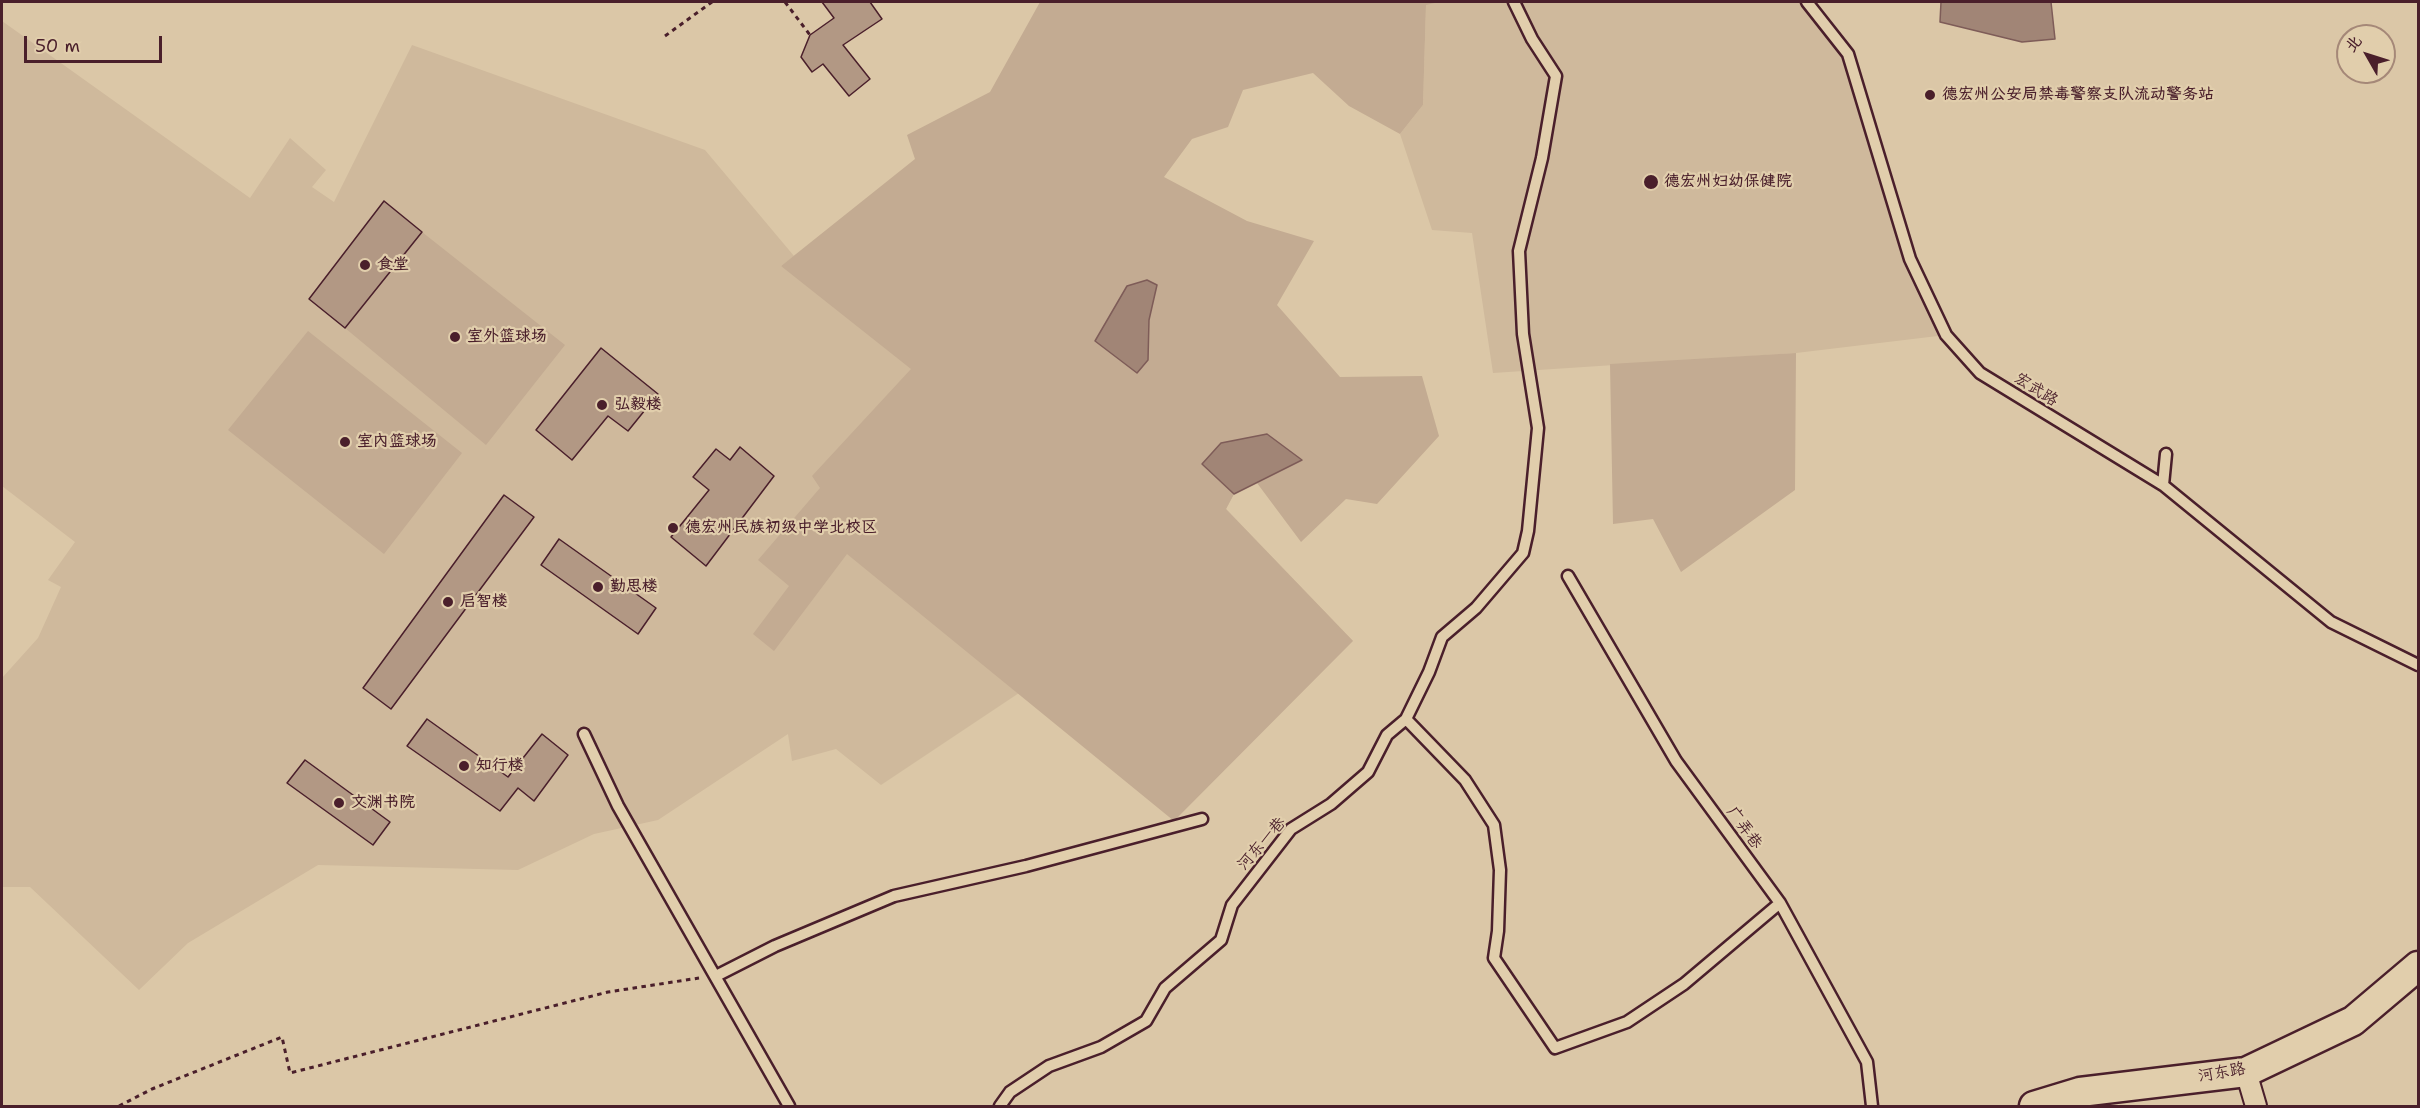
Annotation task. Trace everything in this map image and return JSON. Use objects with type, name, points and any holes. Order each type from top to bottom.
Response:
[{"type":"main road","name":"河东路","points":[[2034,1107],[2080,1092],[2246,1072],[2353,1021],[2418,966]]},
{"type":"street","points":[[2246,1072],[2256,1107]]},
{"type":"lane","name":"河东一巷","points":[[1000,1107],[1010,1092],[1048,1066],[1101,1047],[1146,1021],[1165,988],[1221,940],[1232,905],[1291,829],[1331,804],[1368,772],[1387,735],[1406,719],[1429,672],[1442,637],[1476,608],[1523,553],[1528,531],[1538,428],[1523,334],[1519,251],[1542,158],[1556,76],[1532,39],[1514,2]]},
{"type":"lane","name":"宏武路","points":[[1807,2],[1848,54],[1910,260],[1946,335],[1980,374],[2163,485],[2331,622],[2418,666]]},
{"type":"lane","points":[[2163,485],[2166,454]]},
{"type":"lane","name":"广弄巷","points":[[1568,576],[1676,760],[1780,903],[1867,1062],[1872,1107]]},
{"type":"lane","points":[[1406,719],[1465,780],[1494,825],[1500,870],[1498,931],[1494,958],[1555,1048],[1627,1022],[1684,984],[1780,903]]},
{"type":"lane","points":[[584,734],[618,806],[789,1107]]},
{"type":"lane","points":[[716,976],[775,946],[894,896],[1026,866],[1202,819]]},
{"type":"path","points":[[665,36],[712,2]]},
{"type":"path","points":[[785,2],[810,35]]},
{"type":"path","points":[[119,1107],[152,1089],[282,1037],[290,1073],[608,992],[716,976]]},
{"type":"shaded area","points":[[1040,2],[1439,2],[1426,5],[1423,105],[1400,134],[1349,106],[1313,73],[1243,90],[1228,127],[1192,139],[1164,177],[1247,221],[1314,241],[1277,305],[1340,377],[1422,376],[1439,436],[1377,504],[1346,499],[1301,542],[1257,483],[1301,459],[1267,434],[1203,464],[1234,494],[1226,509],[1353,641],[1174,821],[847,554],[774,651],[753,634],[789,586],[758,560],[820,488],[812,476],[911,369],[781,266],[915,159],[907,135],[990,92]]},
{"type":"shaded area","name":"德宏州妇幼保健院","points":[[1439,2],[1807,2],[1848,54],[1910,259],[1946,335],[1796,353],[1493,373],[1472,233],[1432,230],[1400,134],[1423,105],[1426,4]]},
{"type":"shaded area","points":[[1941,2],[2051,2],[2055,39],[2022,42],[1940,22]]},
{"type":"shaded area","name":"德宏州民族初级中学北校区","points":[[2,21],[250,198],[290,138],[326,170],[312,187],[334,202],[412,45],[705,150],[794,256],[781,266],[1074,343],[1234,494],[1226,509],[1353,641],[1019,693],[881,785],[836,749],[792,761],[788,734],[658,820],[594,834],[518,870],[318,865],[188,943],[139,990],[30,887],[2,887],[2,678],[38,638],[61,587],[48,580],[75,542],[2,486]]},
{"type":"shaded area","name":"室外篮球场","points":[[422,232],[565,345],[486,445],[345,328]]},
{"type":"shaded area","points":[[1147,280],[1157,285],[1149,320],[1148,360],[1137,373],[1095,341],[1127,286]]},
{"type":"shaded area","name":"室内篮球场","points":[[308,331],[462,453],[384,554],[228,430]]},
{"type":"shaded area","points":[[1796,353],[1795,490],[1681,572],[1653,519],[1613,524],[1610,364]]},
{"type":"shaded area","points":[[1267,434],[1302,460],[1234,494],[1202,464],[1221,443]]},
{"type":"building","points":[[822,2],[870,2],[882,19],[843,45],[870,79],[849,96],[823,64],[812,72],[801,57],[810,35],[834,18]]},
{"type":"building","name":"食堂","points":[[384,201],[422,232],[345,328],[309,299]]},
{"type":"building","name":"弘毅楼","points":[[601,348],[658,394],[628,431],[608,416],[572,460],[536,430]]},
{"type":"building","points":[[740,447],[774,476],[706,566],[671,537],[709,490],[693,477],[716,449],[730,460]]},
{"type":"building","name":"启智楼","points":[[504,495],[534,517],[391,709],[363,688]]},
{"type":"building","name":"勤思楼","points":[[559,539],[656,608],[638,634],[541,565]]},
{"type":"building","name":"知行楼","points":[[427,719],[508,777],[542,734],[568,755],[534,801],[518,788],[500,811],[407,746]]},
{"type":"building","name":"文渊书院","points":[[305,760],[390,822],[373,845],[287,783]]},
{"type":"place","name":"德宏州公安局禁毒警察支队流动警务站","points":[[1930,95]]},
{"type":"place","name":"德宏州妇幼保健院","points":[[1651,182]]},
{"type":"place","name":"食堂","points":[[365,265]]},
{"type":"place","name":"室外篮球场","points":[[455,337]]},
{"type":"place","name":"弘毅楼","points":[[602,405]]},
{"type":"place","name":"室内篮球场","points":[[345,442]]},
{"type":"place","name":"德宏州民族初级中学北校区","points":[[673,528]]},
{"type":"place","name":"勤思楼","points":[[598,587]]},
{"type":"place","name":"启智楼","points":[[448,602]]},
{"type":"place","name":"知行楼","points":[[464,766]]},
{"type":"place","name":"文渊书院","points":[[339,803]]}]
